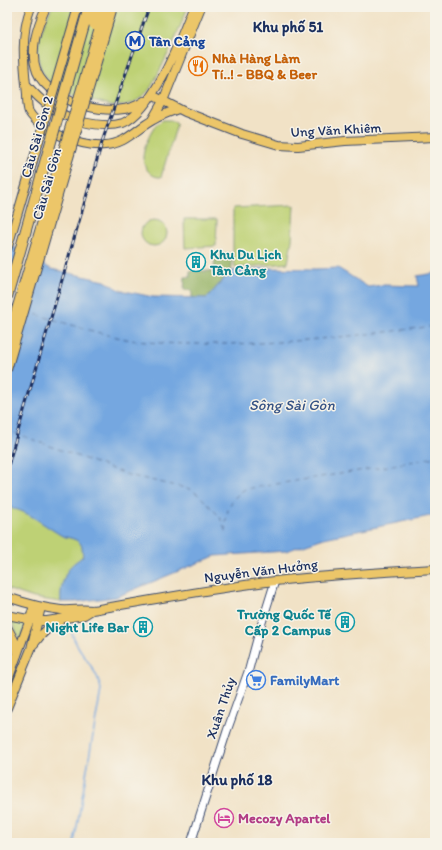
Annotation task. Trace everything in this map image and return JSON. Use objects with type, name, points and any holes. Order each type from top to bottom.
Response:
[{"type":"highway","name":"Cầu Sài Gòn 2","points":[[7,297],[88,7]]},
{"type":"highway","name":"Cầu Sài Gòn","points":[[7,319],[98,7]]},
{"type":"highway","name":"Cầu Sài Gòn","points":[[7,344],[106,7]]},
{"type":"main road","points":[[32,7],[26,23],[24,44],[28,111],[36,120],[52,132],[92,145],[106,145],[115,143],[133,134],[152,120],[178,109]]},
{"type":"main road","points":[[46,7],[35,37],[34,62],[42,81],[48,86],[63,97],[81,104],[95,108],[118,110],[128,109],[139,105],[152,95]]},
{"type":"main road","name":"Cầu Sài Gòn 2","points":[[7,250],[78,7]]},
{"type":"main road","name":"Cầu Sài Gòn","points":[[7,370],[113,7]]},
{"type":"main road","points":[[26,84],[38,98],[57,111],[79,120],[98,125],[115,125],[129,120],[139,111],[152,95],[167,67],[193,7]]},
{"type":"main road","points":[[152,120],[163,101],[201,7]]},
{"type":"main road","name":"Ung Văn Khiêm","points":[[152,95],[178,109],[242,134],[279,145],[298,146],[345,141],[435,137]]},
{"type":"main road","name":"Nguyễn Văn Hưởng","points":[[7,615],[34,620],[51,621],[64,614],[275,581],[345,574],[435,569]]},
{"type":"main road","name":"Nguyễn Văn Hưởng","points":[[7,597],[64,614]]},
{"type":"main road","points":[[31,649],[37,606]]},
{"type":"main road","points":[[7,708],[31,649],[39,637],[64,614]]},
{"type":"main road","points":[[7,683],[34,620]]},
{"type":"main road","points":[[7,627],[14,640],[17,658]]},
{"type":"street","name":"Xuân Thủy","points":[[192,843],[226,731],[249,669],[275,581]]},
{"type":"green space","points":[[52,7],[188,7],[179,30],[150,89],[134,102],[112,106],[72,95],[57,87],[45,76],[41,68],[38,53],[42,29]]},
{"type":"green space","points":[[163,120],[171,120],[177,124],[161,177],[157,177],[146,169],[143,155],[152,131],[158,123]]},
{"type":"green space","points":[[294,205],[292,240],[288,263],[235,268],[233,250],[233,208]]},
{"type":"green space","points":[[184,219],[217,219],[216,246],[185,248]]},
{"type":"green space","points":[[154,220],[163,224],[167,233],[163,242],[154,246],[145,242],[141,233],[145,224]]},
{"type":"green space","points":[[232,253],[231,271],[207,298],[192,298],[192,290],[184,290],[185,277],[190,277],[190,271],[214,271],[215,254]]},
{"type":"green space","points":[[7,507],[28,514],[61,535],[77,540],[80,543],[83,556],[71,566],[64,579],[61,602],[34,598],[7,589]]},
{"type":"green space","points":[[9,619],[27,622],[20,640],[13,625]]},
{"type":"green space","points":[[7,633],[14,654],[7,681]]},
{"type":"water","name":"Sông Sài Gòn","points":[[7,243],[51,269],[105,281],[120,290],[153,297],[207,298],[231,271],[266,268],[338,268],[368,287],[382,285],[419,286],[417,276],[435,273],[435,515],[324,538],[286,551],[215,556],[116,597],[75,602],[61,602],[64,579],[71,566],[83,556],[80,543],[77,540],[61,535],[22,511],[7,507]]},
{"type":"pier","points":[[24,251],[41,261],[7,376],[7,309]]},
{"type":"waterway","points":[[71,619],[71,629],[74,638],[99,681],[101,690],[74,843]]},
{"type":"ferry route","points":[[7,306],[14,308]]},
{"type":"ferry route","points":[[28,312],[96,332],[123,338],[137,341],[176,344],[243,344],[298,341],[435,326]]},
{"type":"ferry route","points":[[7,430],[128,475],[190,489],[200,496],[220,517],[226,533],[226,520],[231,503],[239,493],[245,489],[383,467],[435,457]]},
{"type":"railway","points":[[7,469],[103,139],[149,7]]},
{"type":"place","name":"Tân Cảng","points":[[135,41]]},
{"type":"place","name":"Nhà Hàng Làm Tí..! - BBQ & Beer","points":[[198,66]]},
{"type":"place","name":"Khu Du Lịch Tân Cảng","points":[[196,262]]},
{"type":"place","name":"Trường Quốc Tế Cấp 2 Campus","points":[[345,622]]},
{"type":"place","name":"Night Life Bar","points":[[143,627]]},
{"type":"place","name":"FamilyMart","points":[[256,680]]},
{"type":"place","name":"Mecozy Apartel","points":[[224,818]]},
{"type":"district","name":"Khu phố 51","points":[[288,27]]},
{"type":"district","name":"Khu phố 18","points":[[237,780]]}]
